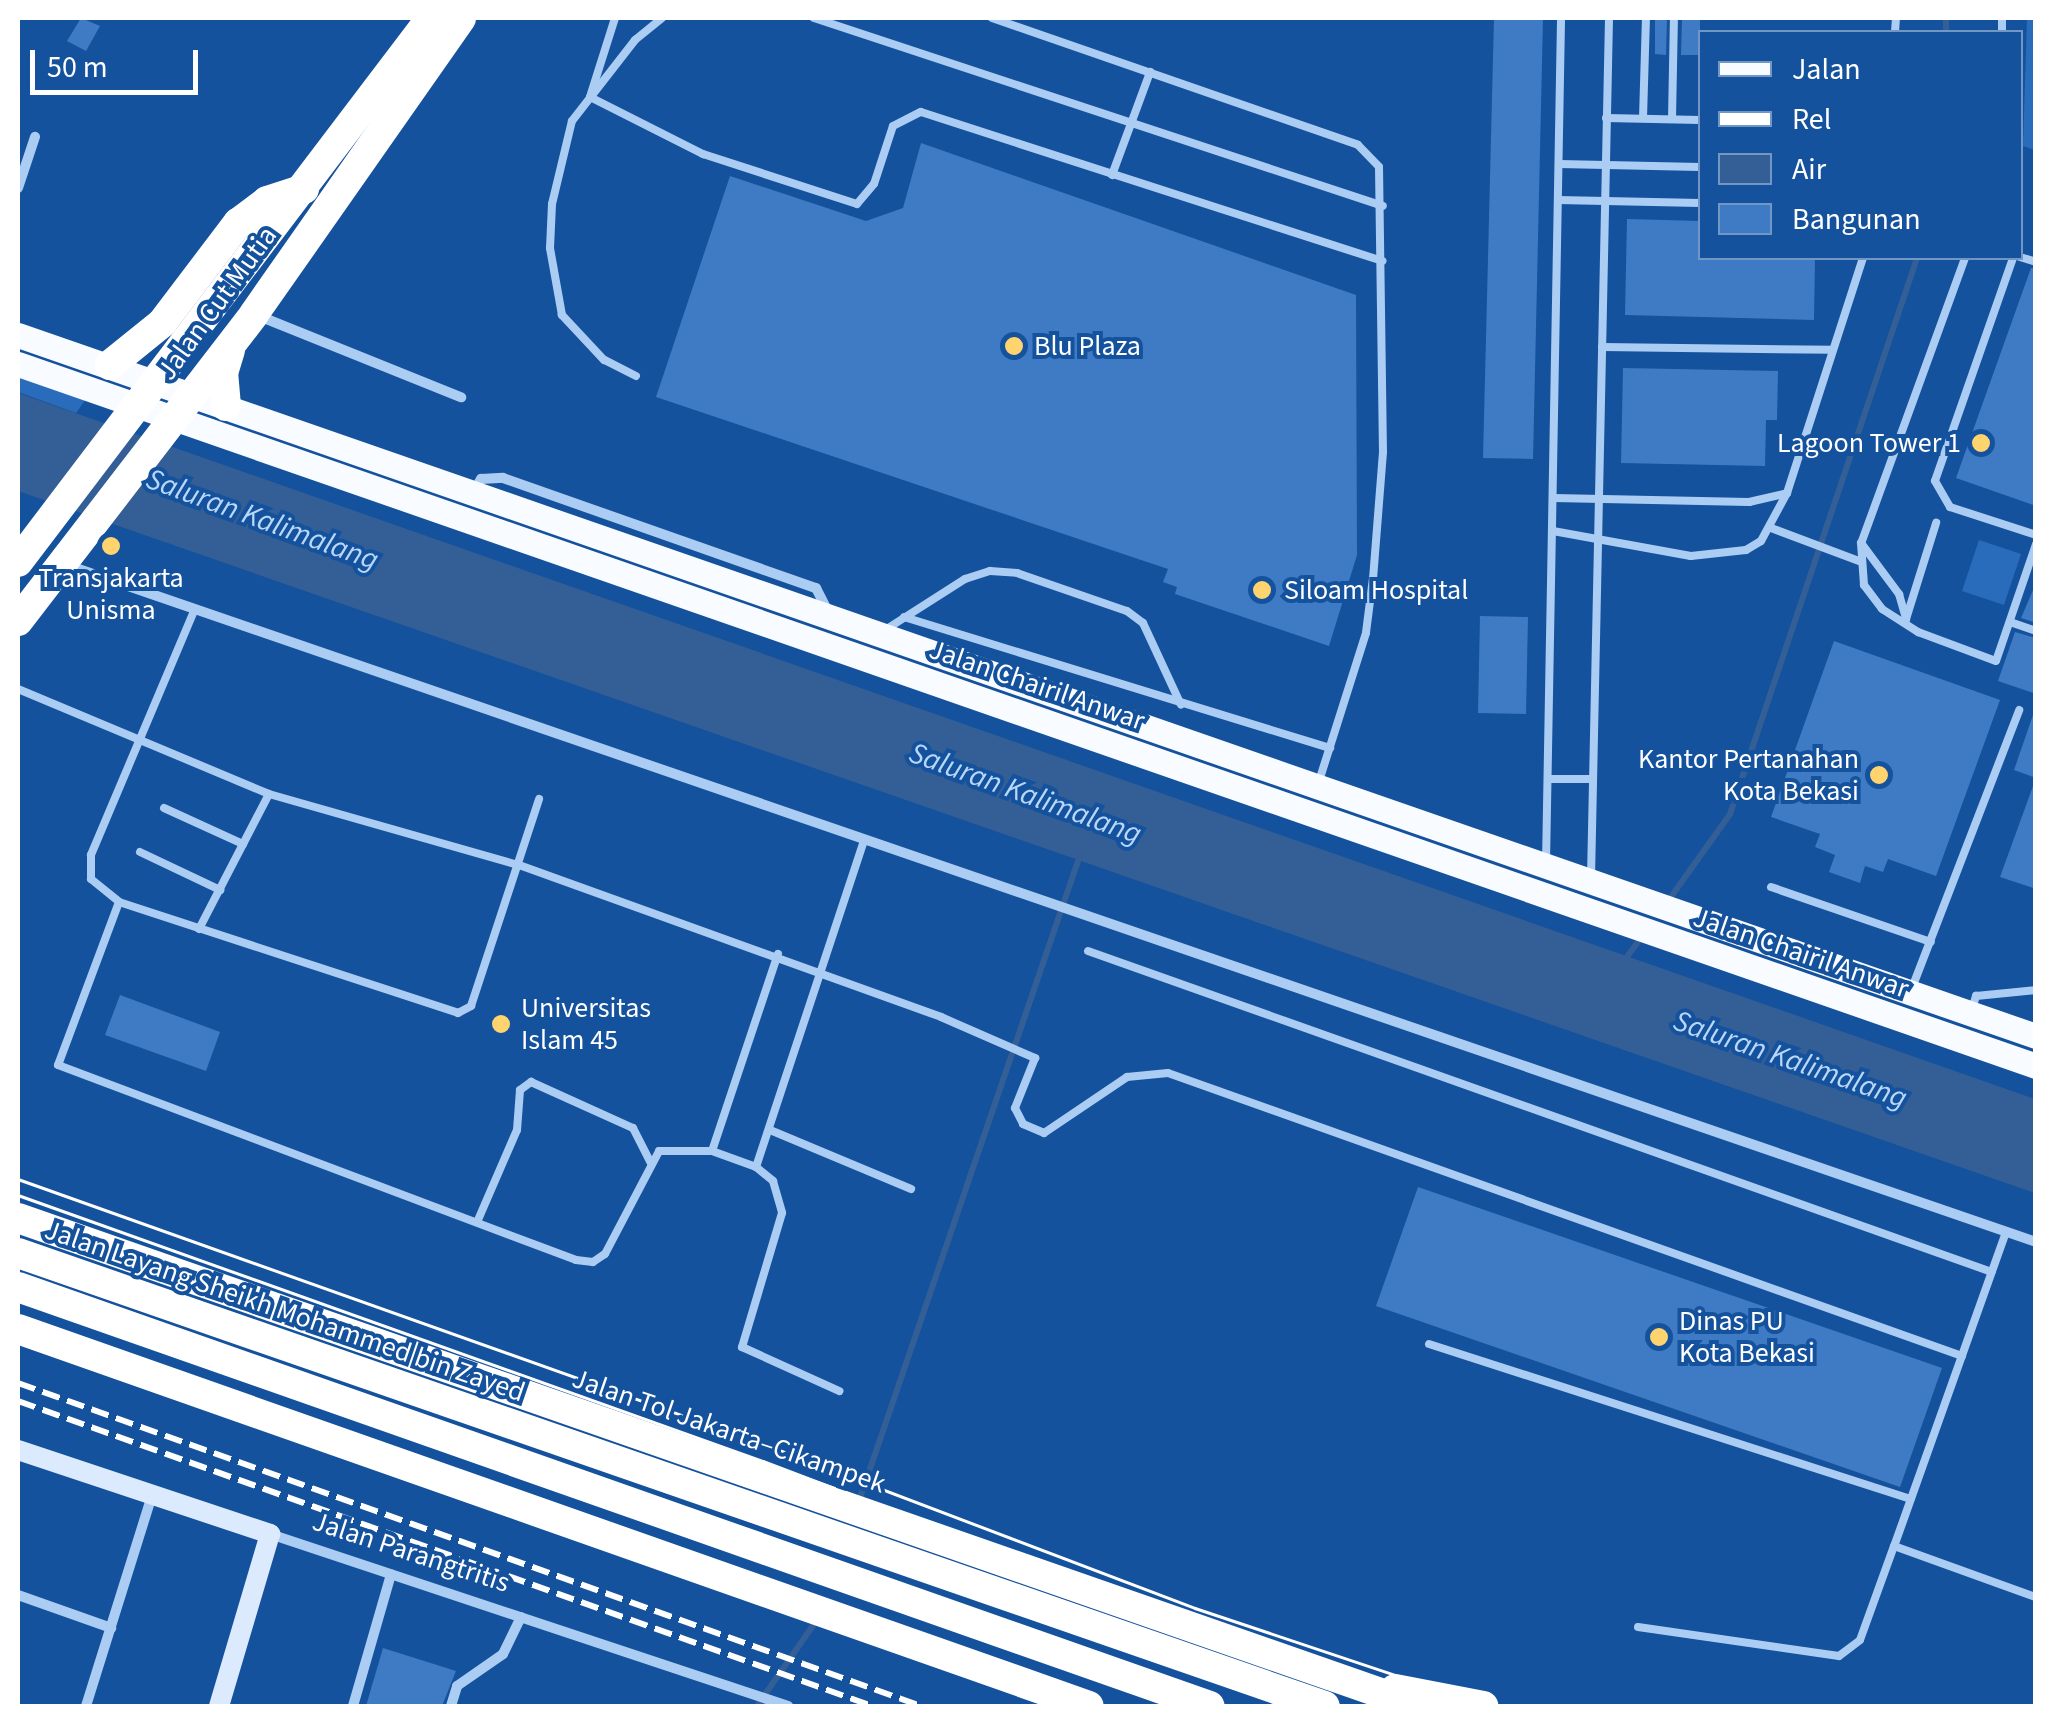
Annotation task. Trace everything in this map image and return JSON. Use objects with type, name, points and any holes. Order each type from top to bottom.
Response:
[{"type":"highway","name":"Jalan Cut Mutia","points":[[18,562],[431,18]]},
{"type":"highway","name":"Jalan Cut Mutia","points":[[18,621],[254,314],[460,18]]},
{"type":"highway","points":[[110,366],[162,323],[238,224],[267,201],[304,189]]},
{"type":"highway","points":[[226,406],[226,355],[254,314]]},
{"type":"highway","name":"Jalan Tol Jakarta–Cikampek","points":[[18,1218],[1418,1706]]},
{"type":"highway","name":"Jalan Layang Sheikh Mohammed bin Zayed","points":[[18,1252],[1325,1706]]},
{"type":"highway","points":[[18,1287],[1210,1706]]},
{"type":"highway","points":[[18,1328],[1089,1706]]},
{"type":"highway","points":[[1367,1688],[1483,1706]]},
{"type":"main road","name":"Jalan Chairil Anwar","points":[[18,335],[110,366],[150,393],[174,417],[2036,1066]]},
{"type":"main road","name":"Jalan Chairil Anwar","points":[[18,364],[150,393]]},
{"type":"main road","name":"Jalan Chairil Anwar","points":[[174,417],[226,406],[2036,1036]]},
{"type":"main road","points":[[822,642],[830,616]]},
{"type":"main road","points":[[1308,812],[1317,786]]},
{"type":"main road","points":[[1900,1019],[1910,992]]},
{"type":"street","points":[[18,188],[35,137]]},
{"type":"street","points":[[254,314],[461,398]]},
{"type":"street","points":[[71,554],[194,611],[2036,1242]]},
{"type":"street","name":"Jalan Parangtritis","points":[[18,1450],[788,1706]]},
{"type":"street","points":[[86,1706],[152,1495]]},
{"type":"street","points":[[219,1706],[270,1534]]},
{"type":"street","points":[[354,1706],[391,1574]]},
{"type":"street","points":[[18,1595],[111,1628]]},
{"type":"street","points":[[451,1706],[457,1686],[503,1654],[521,1617]]},
{"type":"lane","points":[[615,18],[590,97],[560,151],[550,248],[562,315],[575,334],[636,376]]},
{"type":"lane","points":[[590,97],[662,18]]},
{"type":"lane","points":[[814,18],[1383,206]]},
{"type":"lane","points":[[992,18],[1358,145],[1379,167],[1383,206],[1383,452],[1373,578],[1366,633],[1317,786]]},
{"type":"lane","points":[[1546,866],[1561,18]]},
{"type":"lane","points":[[1591,882],[1609,18]]},
{"type":"lane","points":[[1644,118],[1646,18]]},
{"type":"lane","points":[[1672,119],[1674,18]]},
{"type":"lane","points":[[1112,174],[1150,72]]},
{"type":"lane","points":[[590,97],[703,154],[857,204],[874,184],[892,126],[914,113],[1383,261]]},
{"type":"lane","points":[[1606,118],[1698,120]]},
{"type":"lane","points":[[1559,164],[1698,167]]},
{"type":"lane","points":[[1558,200],[1698,203]]},
{"type":"lane","points":[[1553,531],[1652,552],[1726,554],[1754,546],[1771,528],[1787,492],[1862,260]]},
{"type":"lane","points":[[1964,260],[1860,543],[1860,561],[1870,594],[1882,609],[1906,619],[1918,632],[1996,661],[2036,544]]},
{"type":"lane","points":[[2016,260],[1935,481],[1950,507],[2036,535]]},
{"type":"lane","points":[[1602,347],[1833,350]]},
{"type":"lane","points":[[1554,498],[1750,502],[1787,492]]},
{"type":"lane","points":[[1906,619],[1936,523]]},
{"type":"lane","points":[[1771,528],[1860,561]]},
{"type":"lane","points":[[1860,543],[1899,594],[1906,619]]},
{"type":"lane","points":[[880,634],[965,579],[990,571],[1017,573],[1135,617],[1168,667],[1181,705]]},
{"type":"lane","points":[[194,611],[89,865],[99,889],[119,902],[458,1013],[471,1006],[539,798]]},
{"type":"lane","points":[[904,617],[1330,748]]},
{"type":"lane","points":[[2010,622],[2036,631]]},
{"type":"lane","points":[[18,688],[269,794],[519,865],[822,970],[1020,1052],[1036,1064],[1015,1108],[1024,1124],[1044,1133],[1127,1077],[1168,1073],[1962,1356]]},
{"type":"lane","points":[[1910,992],[2019,710]]},
{"type":"lane","points":[[1550,779],[1592,779]]},
{"type":"lane","points":[[199,930],[269,794]]},
{"type":"lane","points":[[164,808],[243,844]]},
{"type":"lane","points":[[756,1167],[864,840]]},
{"type":"lane","points":[[140,852],[220,890]]},
{"type":"lane","points":[[1771,886],[1931,942]]},
{"type":"lane","points":[[119,902],[57,1056],[66,1072],[592,1262],[605,1254],[650,1162],[672,1148],[712,1151],[756,1167],[773,1181],[782,1213],[742,1348],[839,1391]]},
{"type":"lane","points":[[1088,952],[1992,1272]]},
{"type":"lane","points":[[712,1151],[778,954]]},
{"type":"lane","points":[[1970,1013],[1976,996],[2036,990]]},
{"type":"lane","points":[[478,1220],[516,1130],[520,1090],[531,1082],[633,1128],[650,1162]]},
{"type":"lane","points":[[770,1130],[911,1189]]},
{"type":"lane","points":[[1638,1627],[1839,1656],[1860,1640],[2006,1232]]},
{"type":"lane","points":[[1429,1344],[1910,1499]]},
{"type":"lane","points":[[1894,1546],[2036,1596]]},
{"type":"shaded area","points":[[2027,18],[2035,18],[2035,150],[2023,146]]},
{"type":"shaded area","points":[[18,364],[93,389],[76,413],[18,392]]},
{"type":"shaded area","points":[[1979,540],[2021,554],[2004,605],[1962,591]]},
{"type":"water","name":"Saluran Kalimalang","points":[[18,393],[2035,1099],[2035,1193],[18,491]]},
{"type":"building","points":[[81,18],[100,26],[86,51],[67,41]]},
{"type":"building","points":[[1494,18],[1543,18],[1533,459],[1483,458]]},
{"type":"building","points":[[1655,18],[1667,18],[1666,55],[1655,54]]},
{"type":"building","points":[[1682,18],[1700,18],[1698,55],[1681,55]]},
{"type":"building","name":"Blu Plaza","points":[[921,143],[1356,295],[1357,555],[1329,646],[1175,594],[1177,587],[1163,582],[1168,569],[656,397],[730,176],[866,221],[903,208]]},
{"type":"building","points":[[1627,219],[1698,221],[1698,260],[1815,260],[1814,320],[1625,315]]},
{"type":"building","points":[[2031,268],[2036,269],[2036,506],[1956,478]]},
{"type":"building","points":[[1623,368],[1778,371],[1777,420],[1766,420],[1765,466],[1621,463]]},
{"type":"building","points":[[2036,583],[2036,623],[2021,618]]},
{"type":"building","points":[[1480,616],[1528,617],[1526,714],[1478,713]]},
{"type":"building","points":[[2015,632],[2036,638],[2036,694],[1998,681]]},
{"type":"building","name":"Kantor Pertanahan Kota Bekasi","points":[[1834,641],[2000,700],[1936,876],[1888,859],[1883,872],[1865,866],[1860,883],[1829,872],[1835,855],[1815,847],[1820,834],[1771,817]]},
{"type":"building","points":[[2033,715],[2036,716],[2036,778],[2014,770]]},
{"type":"building","points":[[2036,786],[2036,889],[2000,877]]},
{"type":"building","points":[[120,995],[220,1032],[206,1071],[105,1035]]},
{"type":"building","name":"Dinas PU Kota Bekasi","points":[[1418,1187],[1942,1368],[1900,1487],[1376,1306]]},
{"type":"building","points":[[383,1648],[456,1671],[442,1706],[366,1706]]},
{"type":"waterway","points":[[1946,18],[1946,30]]},
{"type":"waterway","points":[[1668,901],[1730,814],[1916,260]]},
{"type":"waterway","points":[[859,1501],[1080,855]]},
{"type":"waterway","points":[[1624,961],[1643,935]]},
{"type":"waterway","points":[[757,1706],[816,1621]]},
{"type":"tram line","points":[[18,1179],[766,1445],[1195,1608],[1488,1706]]},
{"type":"tram line","points":[[18,1195],[763,1461],[1198,1626],[1438,1706]]},
{"type":"railway","points":[[18,1383],[921,1706]]},
{"type":"railway","points":[[18,1401],[872,1706]]},
{"type":"place","name":"Blu Plaza","points":[[1014,346]]},
{"type":"place","name":"Lagoon Tower 1","points":[[1981,443]]},
{"type":"place","name":"Transjakarta Unisma","points":[[111,546]]},
{"type":"place","name":"Siloam Hospital","points":[[1262,590]]},
{"type":"place","name":"Kantor Pertanahan Kota Bekasi","points":[[1879,775]]},
{"type":"place","name":"Universitas Islam 45","points":[[501,1024]]},
{"type":"place","name":"Dinas PU Kota Bekasi","points":[[1659,1337]]}]
